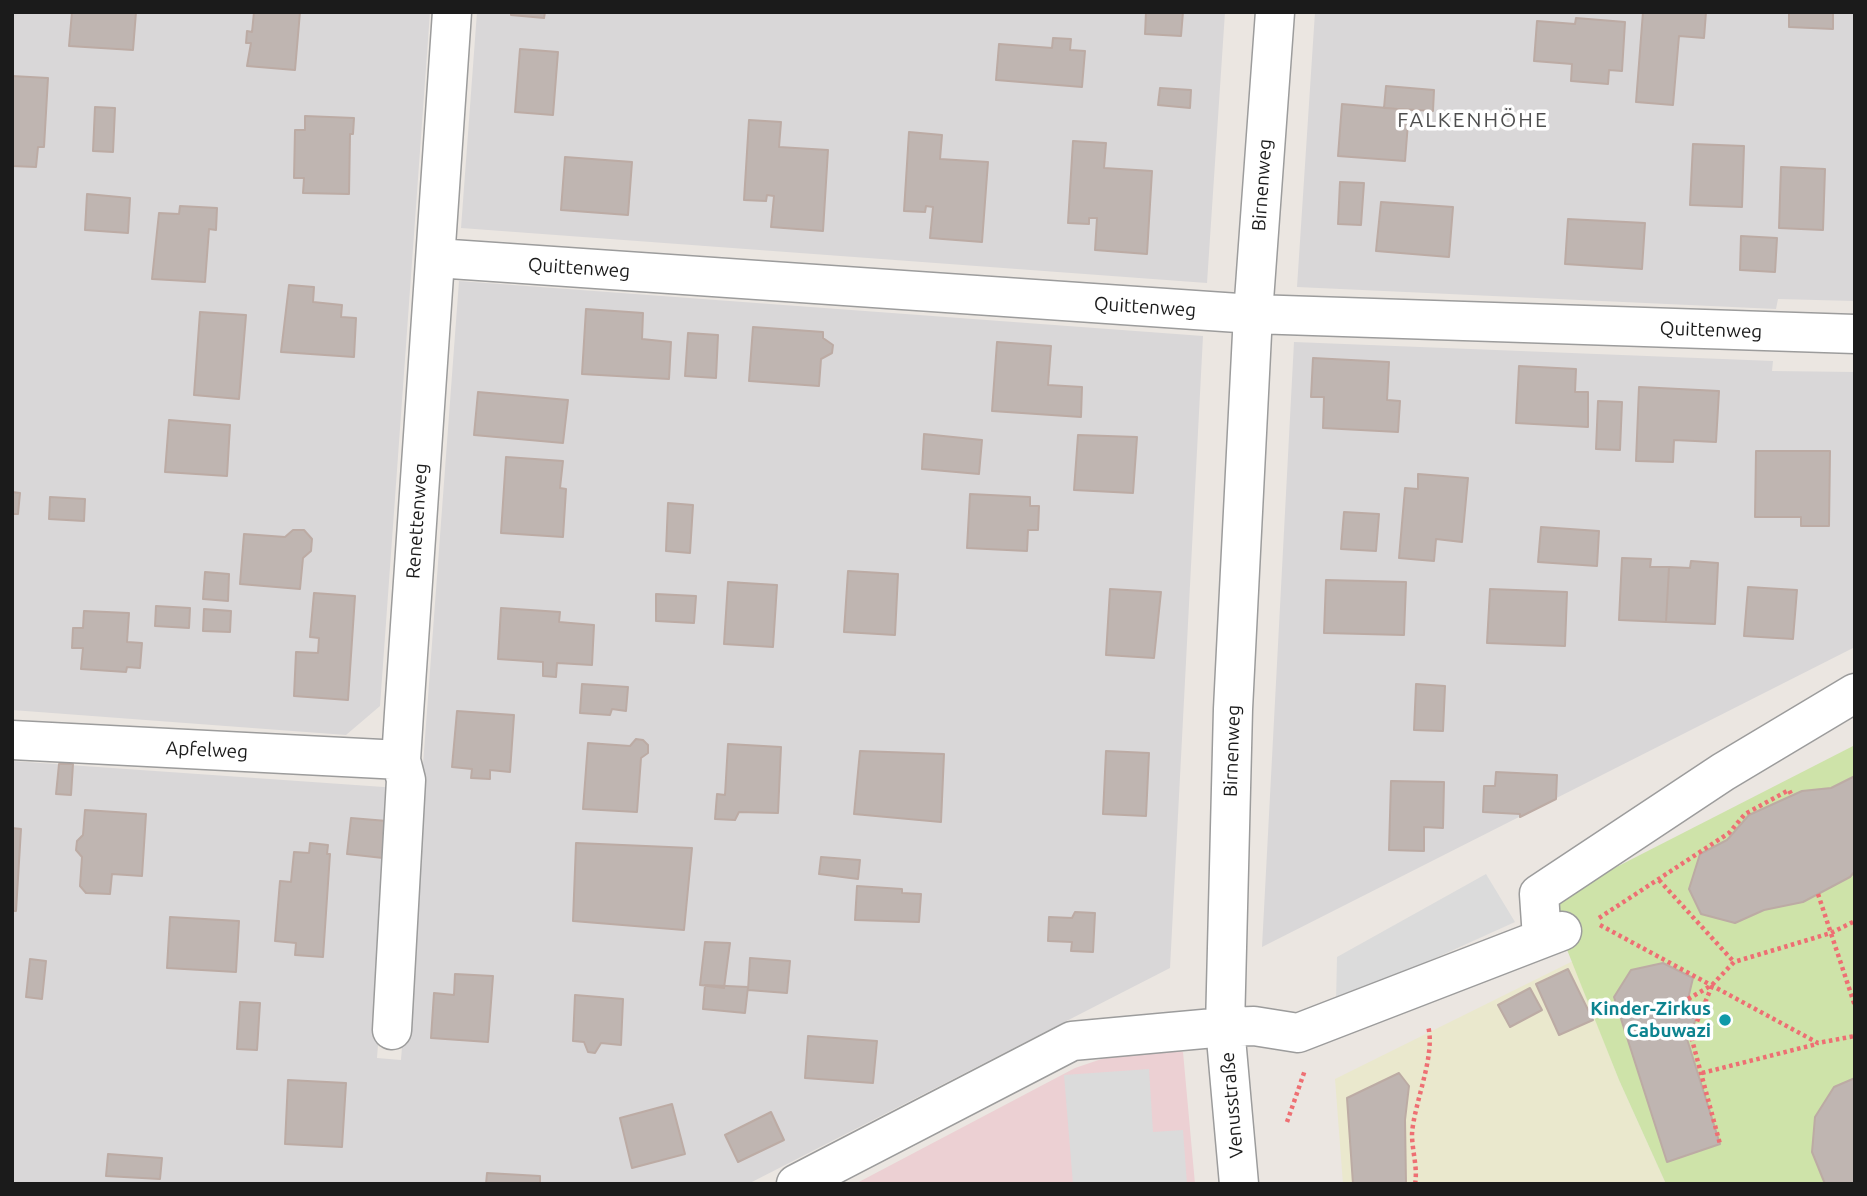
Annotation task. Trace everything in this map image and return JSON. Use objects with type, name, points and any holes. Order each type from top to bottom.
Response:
[{"type":"street","name":"Renettenweg","points":[[392,1030],[406,780],[401,760],[452,12]]},
{"type":"street","name":"Birnenweg","points":[[1225,1027],[1233,709],[1253,314],[1275,12]]},
{"type":"street","name":"Quittenweg","points":[[436,258],[1253,314],[1855,334]]},
{"type":"street","points":[[796,1184],[1072,1041],[1225,1027],[1254,1026],[1298,1033],[1552,934],[1539,894],[1723,772],[1855,693]]},
{"type":"street","name":"Apfelweg","points":[[12,740],[401,760]]},
{"type":"street","name":"Venusstraße","points":[[1225,1027],[1239,1184]]},
{"type":"path","points":[[1792,796],[1789,790],[1745,814],[1729,832],[1593,921],[1818,1043]]},
{"type":"path","points":[[1659,880],[1734,962]]},
{"type":"path","points":[[1818,894],[1855,1006]]},
{"type":"path","points":[[1688,999],[1712,985],[1734,962],[1831,933],[1855,920]]},
{"type":"path","points":[[1712,985],[1691,1036],[1720,1144]]},
{"type":"path","points":[[1415,1184],[1412,1135],[1430,1032]]},
{"type":"path","points":[[1702,1073],[1855,1036]]},
{"type":"shaded area","points":[[12,12],[430,12],[380,706],[346,735],[12,710]]},
{"type":"shaded area","points":[[477,12],[1225,12],[1207,283],[461,228]]},
{"type":"shaded area","points":[[1315,12],[1855,12],[1855,301],[1778,299],[1776,309],[1297,287]]},
{"type":"shaded area","points":[[459,281],[1203,336],[1170,968],[748,1184],[12,1184],[12,761],[398,788],[377,1058],[401,1060]]},
{"type":"shaded area","points":[[1294,342],[1773,361],[1772,371],[1855,372],[1855,647],[1262,947]]},
{"type":"shaded area","points":[[1486,874],[1515,922],[1336,1003],[1337,957]]},
{"type":"shaded area","points":[[1573,961],[1619,1080],[1666,1184],[1343,1184],[1335,1079]]},
{"type":"shaded area","points":[[1163,1046],[1183,1052],[1195,1184],[855,1184],[1075,1068],[1131,1049]]},
{"type":"shaded area","points":[[1149,1069],[1153,1132],[1183,1130],[1187,1184],[1073,1184],[1064,1075]]},
{"type":"green space","name":"Kinder-Zirkus Cabuwazi","points":[[1855,745],[1855,1184],[1666,1184],[1619,1080],[1548,902]]},
{"type":"building","points":[[72,12],[136,12],[133,50],[69,46]]},
{"type":"building","points":[[254,12],[300,12],[295,70],[247,66],[251,43],[246,43],[247,31],[252,32]]},
{"type":"building","points":[[511,12],[545,12],[544,18],[511,15]]},
{"type":"building","points":[[1146,12],[1183,12],[1181,36],[1145,34]]},
{"type":"building","points":[[1643,12],[1706,12],[1704,38],[1679,36],[1673,105],[1636,102]]},
{"type":"building","points":[[1789,12],[1833,12],[1833,29],[1789,27]]},
{"type":"building","points":[[1576,18],[1625,22],[1622,71],[1609,70],[1608,84],[1571,81],[1572,64],[1534,61],[1537,21],[1575,24]]},
{"type":"building","points":[[1053,38],[1071,39],[1070,50],[1085,51],[1082,87],[996,80],[999,44],[1052,48]]},
{"type":"building","points":[[520,49],[558,52],[553,115],[515,112]]},
{"type":"building","points":[[12,76],[48,78],[44,147],[38,147],[36,167],[12,166]]},
{"type":"building","points":[[1386,86],[1434,90],[1433,111],[1384,108]]},
{"type":"building","points":[[1160,88],[1191,90],[1190,108],[1158,105]]},
{"type":"building","points":[[1342,104],[1409,110],[1405,161],[1338,156]]},
{"type":"building","points":[[95,107],[115,108],[113,152],[93,151]]},
{"type":"building","points":[[305,116],[354,118],[353,134],[350,134],[349,194],[303,193],[304,178],[294,178],[295,130],[305,130]]},
{"type":"building","points":[[749,120],[781,122],[779,147],[828,150],[823,231],[771,227],[774,196],[767,195],[766,201],[744,200]]},
{"type":"building","points":[[909,132],[942,135],[940,159],[988,162],[982,242],[930,238],[933,207],[926,206],[925,212],[904,211]]},
{"type":"building","points":[[1073,141],[1106,143],[1104,168],[1152,171],[1147,254],[1095,250],[1097,218],[1089,218],[1089,224],[1068,223]]},
{"type":"building","points":[[1693,144],[1744,146],[1742,207],[1690,205]]},
{"type":"building","points":[[565,157],[632,162],[628,215],[561,210]]},
{"type":"building","points":[[1781,167],[1825,169],[1823,230],[1779,228]]},
{"type":"building","points":[[1340,182],[1364,183],[1361,225],[1338,224]]},
{"type":"building","points":[[87,194],[130,198],[128,233],[85,230]]},
{"type":"building","points":[[1381,202],[1453,207],[1449,257],[1376,251]]},
{"type":"building","points":[[180,206],[217,208],[216,230],[209,229],[205,282],[152,279],[159,213],[179,214]]},
{"type":"building","points":[[1568,219],[1645,223],[1642,269],[1565,264]]},
{"type":"building","points":[[1741,236],[1777,238],[1775,272],[1740,270]]},
{"type":"building","points":[[289,285],[314,287],[313,302],[342,305],[341,317],[356,318],[354,357],[281,352]]},
{"type":"building","points":[[586,309],[643,313],[642,339],[671,342],[669,379],[582,374]]},
{"type":"building","points":[[200,312],[246,315],[239,399],[194,395]]},
{"type":"building","points":[[753,327],[823,332],[823,338],[833,345],[832,353],[821,359],[819,386],[749,381]]},
{"type":"building","points":[[688,333],[718,335],[716,378],[685,376]]},
{"type":"building","points":[[997,342],[1051,346],[1048,385],[1082,387],[1081,417],[992,411]]},
{"type":"building","points":[[1313,358],[1389,362],[1387,400],[1400,401],[1398,432],[1323,428],[1324,397],[1311,397]]},
{"type":"building","points":[[1519,366],[1576,369],[1575,392],[1588,392],[1588,427],[1516,423]]},
{"type":"building","points":[[1639,387],[1719,391],[1716,442],[1674,440],[1673,462],[1636,461]]},
{"type":"building","points":[[478,392],[568,400],[563,443],[474,435]]},
{"type":"building","points":[[1598,401],[1622,402],[1620,450],[1596,449]]},
{"type":"building","points":[[169,420],[230,425],[227,476],[165,472]]},
{"type":"building","points":[[924,434],[982,440],[979,474],[922,469]]},
{"type":"building","points":[[1078,435],[1137,437],[1133,493],[1074,490]]},
{"type":"building","points":[[1756,451],[1830,451],[1829,526],[1801,526],[1801,517],[1755,517]]},
{"type":"building","points":[[506,457],[563,461],[560,488],[566,489],[563,537],[501,533]]},
{"type":"building","points":[[1418,474],[1468,478],[1462,542],[1436,539],[1434,561],[1399,558],[1405,488],[1418,489]]},
{"type":"building","points":[[12,492],[20,493],[18,514],[12,514]]},
{"type":"building","points":[[970,494],[1030,497],[1030,506],[1039,506],[1038,530],[1028,530],[1027,551],[967,548]]},
{"type":"building","points":[[50,497],[85,499],[84,521],[49,519]]},
{"type":"building","points":[[668,503],[693,505],[690,553],[666,551]]},
{"type":"building","points":[[1344,512],[1379,514],[1376,551],[1341,549]]},
{"type":"building","points":[[1541,527],[1599,531],[1597,566],[1538,562]]},
{"type":"building","points":[[293,530],[304,530],[312,539],[311,551],[303,558],[300,589],[240,584],[244,534],[285,537]]},
{"type":"building","points":[[1622,558],[1651,559],[1650,567],[1669,567],[1666,622],[1619,620]]},
{"type":"building","points":[[1691,561],[1718,563],[1715,624],[1666,622],[1669,567],[1690,568]]},
{"type":"building","points":[[848,571],[898,574],[895,635],[844,632]]},
{"type":"building","points":[[205,572],[229,574],[228,601],[203,599]]},
{"type":"building","points":[[1326,580],[1406,582],[1404,635],[1324,633]]},
{"type":"building","points":[[728,582],[777,585],[773,647],[724,644]]},
{"type":"building","points":[[1748,587],[1797,590],[1793,639],[1744,636]]},
{"type":"building","points":[[1110,589],[1161,592],[1154,658],[1106,655]]},
{"type":"building","points":[[1490,589],[1567,592],[1565,646],[1487,643]]},
{"type":"building","points":[[314,593],[355,596],[348,700],[294,696],[296,652],[318,653],[319,638],[310,637]]},
{"type":"building","points":[[656,594],[696,596],[694,623],[656,621]]},
{"type":"building","points":[[156,606],[190,608],[189,628],[155,626]]},
{"type":"building","points":[[501,608],[560,612],[559,622],[594,625],[592,665],[557,663],[556,677],[543,676],[543,662],[498,659]]},
{"type":"building","points":[[204,609],[231,611],[230,632],[203,631]]},
{"type":"building","points":[[84,611],[129,613],[127,642],[142,643],[140,668],[127,667],[126,672],[81,669],[83,648],[72,648],[73,628],[83,628]]},
{"type":"building","points":[[582,684],[628,687],[626,711],[612,709],[610,715],[580,713]]},
{"type":"building","points":[[1416,684],[1445,686],[1443,731],[1414,730]]},
{"type":"building","points":[[457,711],[514,715],[510,772],[490,770],[490,779],[471,778],[472,769],[452,767]]},
{"type":"building","points":[[636,739],[643,740],[648,745],[648,753],[641,758],[637,812],[583,809],[588,743],[630,746]]},
{"type":"building","points":[[728,744],[781,747],[778,813],[739,812],[735,820],[715,819],[717,794],[725,795]]},
{"type":"building","points":[[860,751],[944,754],[941,822],[854,814]]},
{"type":"building","points":[[1106,751],[1149,753],[1146,816],[1103,814]]},
{"type":"building","points":[[59,764],[73,764],[71,795],[56,794]]},
{"type":"building","points":[[1496,772],[1557,775],[1556,799],[1520,817],[1520,814],[1483,812],[1484,786],[1495,786]]},
{"type":"building","points":[[1855,776],[1855,871],[1850,877],[1803,902],[1764,910],[1735,923],[1701,914],[1689,889],[1700,854],[1727,840],[1749,815],[1802,791],[1831,788]]},
{"type":"building","points":[[1391,781],[1444,782],[1443,828],[1424,827],[1424,851],[1389,850]]},
{"type":"building","points":[[85,810],[146,814],[142,876],[112,874],[110,894],[86,893],[80,886],[82,857],[76,850],[77,841],[83,835]]},
{"type":"building","points":[[351,818],[387,821],[383,858],[347,854]]},
{"type":"building","points":[[12,828],[21,829],[16,911],[12,911]]},
{"type":"building","points":[[310,843],[328,845],[327,854],[330,854],[323,957],[295,955],[296,943],[275,941],[280,881],[291,882],[294,852],[309,853]]},
{"type":"building","points":[[576,843],[692,848],[684,930],[573,921]]},
{"type":"building","points":[[821,857],[860,860],[858,879],[819,874]]},
{"type":"building","points":[[857,886],[902,889],[902,893],[921,894],[919,922],[855,920]]},
{"type":"building","points":[[1075,912],[1095,913],[1093,952],[1071,951],[1072,942],[1048,941],[1049,917],[1072,918]]},
{"type":"building","points":[[170,917],[239,921],[236,972],[167,968]]},
{"type":"building","points":[[705,942],[730,943],[724,988],[700,985]]},
{"type":"building","points":[[750,958],[790,961],[787,993],[748,990]]},
{"type":"building","points":[[30,959],[46,961],[42,999],[26,997]]},
{"type":"building","points":[[1663,963],[1693,978],[1688,999],[1700,1010],[1687,1039],[1720,1144],[1667,1162],[1614,997],[1631,970]]},
{"type":"building","points":[[1568,969],[1593,1020],[1559,1035],[1536,984]]},
{"type":"building","points":[[455,974],[493,976],[488,1042],[431,1038],[434,993],[454,995]]},
{"type":"building","points":[[705,985],[748,987],[745,1013],[703,1009]]},
{"type":"building","points":[[1530,988],[1542,1010],[1510,1027],[1498,1005]]},
{"type":"building","points":[[575,995],[623,999],[621,1045],[601,1043],[595,1053],[588,1052],[584,1042],[573,1041]]},
{"type":"building","points":[[240,1002],[260,1003],[257,1050],[237,1049]]},
{"type":"building","points":[[808,1036],[877,1041],[873,1083],[805,1078]]},
{"type":"building","points":[[1399,1073],[1409,1086],[1405,1120],[1406,1184],[1353,1184],[1347,1098]]},
{"type":"building","points":[[1855,1078],[1855,1184],[1825,1184],[1812,1152],[1815,1117],[1834,1087]]},
{"type":"building","points":[[288,1080],[346,1083],[342,1147],[285,1144]]},
{"type":"building","points":[[672,1104],[685,1154],[632,1168],[620,1118]]},
{"type":"building","points":[[771,1112],[784,1140],[738,1162],[725,1135]]},
{"type":"building","points":[[108,1154],[162,1158],[160,1179],[106,1176]]},
{"type":"building","points":[[487,1173],[540,1176],[540,1184],[486,1184]]},
{"type":"place","name":"Kinder-Zirkus Cabuwazi","points":[[1725,1020]]},
{"type":"district","name":"FALKENHÖHE","points":[[1473,120]]}]
